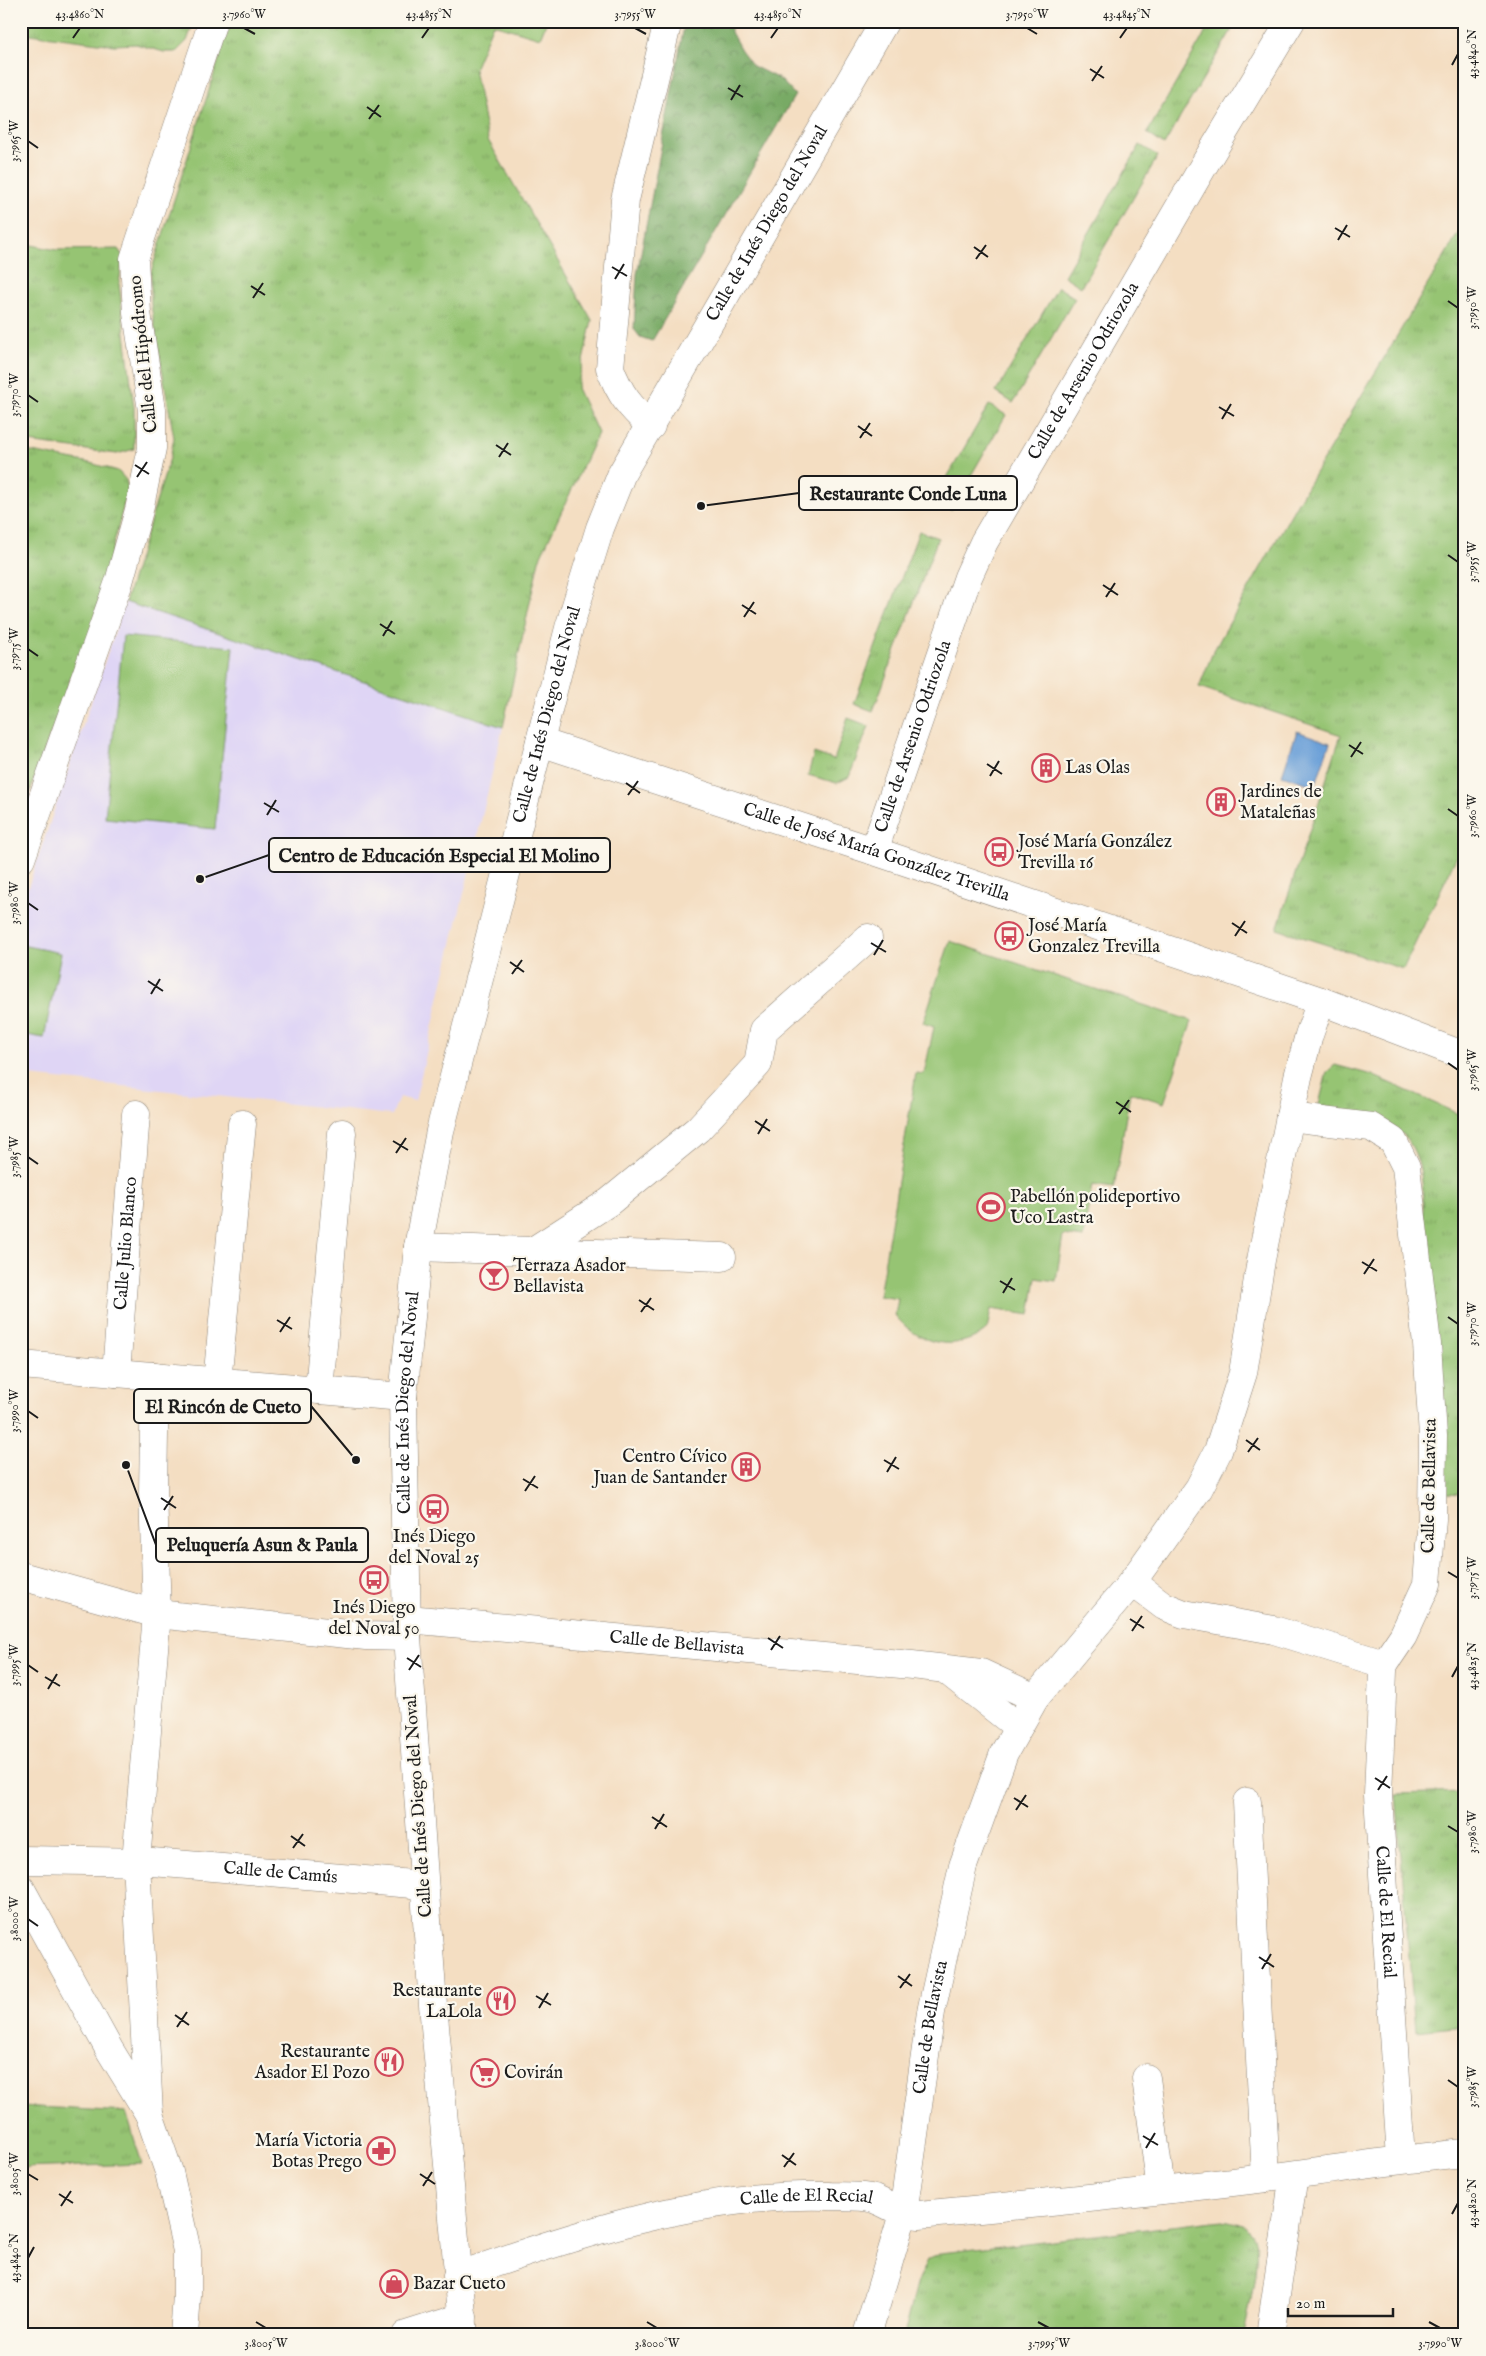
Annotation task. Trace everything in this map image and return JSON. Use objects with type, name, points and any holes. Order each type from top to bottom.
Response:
[{"type":"street","name":"Calle del Hipódromo","points":[[21,859],[119,582],[139,510],[152,448],[152,410],[137,313],[134,259],[213,21]]},
{"type":"street","points":[[651,426],[629,406],[617,387],[610,368],[626,200],[668,21]]},
{"type":"street","name":"Calle de Inés Diego del Noval","points":[[464,2326],[457,2276],[424,1885],[407,1628],[403,1397],[418,1248],[440,1131],[569,628],[600,528],[622,473],[885,21]]},
{"type":"street","name":"Calle de Arsenio Odriozola","points":[[874,852],[968,577],[984,542],[1204,165],[1291,21]]},
{"type":"street","name":"Calle de José María González Trevilla","points":[[540,742],[1321,1002],[1442,1045],[1465,1056]]},
{"type":"street","points":[[533,1251],[609,1202],[698,1129],[758,1064],[764,1030],[868,938]]},
{"type":"street","name":"Calle de Bellavista","points":[[867,2335],[902,2214],[931,2012],[963,1866],[1004,1753],[1035,1698],[1132,1582],[1199,1488],[1218,1451],[1243,1374],[1261,1260],[1290,1117],[1309,1035],[1321,1002]]},
{"type":"street","name":"Calle Julio Blanco","points":[[116,1373],[136,1114]]},
{"type":"street","name":"Calle de Bellavista","points":[[1290,1117],[1371,1127],[1392,1141],[1406,1167],[1427,1344],[1433,1436],[1432,1519],[1427,1584],[1403,1636],[1384,1664]]},
{"type":"street","points":[[218,1382],[242,1124]]},
{"type":"street","points":[[319,1390],[342,1133]]},
{"type":"street","points":[[418,1248],[722,1257]]},
{"type":"street","points":[[21,1365],[403,1397]]},
{"type":"street","points":[[149,2114],[136,1861],[157,1614],[153,1492],[155,1376]]},
{"type":"street","points":[[21,1576],[157,1614],[366,1636],[407,1628]]},
{"type":"street","points":[[1132,1582],[1164,1606],[1184,1614],[1274,1630],[1384,1664]]},
{"type":"street","name":"Calle de Bellavista","points":[[407,1628],[945,1669],[980,1674],[1035,1698]]},
{"type":"street","name":"Calle de El Recial","points":[[1384,1664],[1378,1795],[1401,2159]]},
{"type":"street","points":[[945,1669],[1018,1727]]},
{"type":"street","points":[[1247,1802],[1266,2178]]},
{"type":"street","name":"Calle de Camús","points":[[21,1860],[136,1861],[424,1885]]},
{"type":"street","points":[[21,1889],[109,2049],[149,2114],[169,2172],[187,2251],[188,2296],[184,2335]]},
{"type":"street","points":[[1146,2078],[1161,2190]]},
{"type":"street","name":"Calle de El Recial","points":[[457,2276],[644,2218],[737,2200],[826,2196],[872,2198],[902,2214],[920,2215],[1294,2175],[1401,2159],[1465,2153]]},
{"type":"street","points":[[1270,2335],[1294,2175]]},
{"type":"street","points":[[406,2335],[464,2326]]},
{"type":"shaded area","points":[[125,602],[503,727],[415,1101],[399,1097],[392,1115],[21,1075],[21,908]]},
{"type":"green space","points":[[21,21],[194,21],[187,41],[176,52],[164,52],[136,44],[114,45],[21,33]]},
{"type":"green space","points":[[231,21],[547,21],[540,38],[493,24],[474,69],[488,140],[592,320],[577,388],[598,433],[539,560],[503,727],[125,602],[170,458],[174,438],[151,305],[151,272]]},
{"type":"green space","points":[[685,21],[731,21],[731,32],[753,66],[781,80],[795,95],[652,341],[640,337],[634,329],[637,274]]},
{"type":"green space","points":[[1212,21],[1237,21],[1164,145],[1147,133]]},
{"type":"green space","points":[[1140,145],[1158,156],[1081,287],[1064,276]]},
{"type":"green space","points":[[1465,222],[1465,839],[1403,969],[1277,929],[1341,735],[1199,687],[1213,652],[1298,502]]},
{"type":"green space","points":[[21,243],[57,250],[118,249],[123,256],[119,284],[134,408],[134,449],[117,454],[21,441]]},
{"type":"green space","points":[[1058,287],[1075,298],[1013,403],[996,392]]},
{"type":"green space","points":[[989,405],[1006,415],[951,510],[934,500]]},
{"type":"green space","points":[[21,450],[90,463],[118,471],[126,480],[128,489],[89,639],[71,677],[21,816]]},
{"type":"green space","points":[[919,531],[938,538],[873,711],[854,704]]},
{"type":"green space","points":[[123,636],[233,647],[215,829],[105,818]]},
{"type":"green space","points":[[848,718],[869,726],[849,777],[837,783],[808,775],[814,753],[834,760]]},
{"type":"green space","points":[[950,941],[1192,1021],[1164,1103],[1130,1092],[1114,1188],[1092,1185],[1083,1238],[1063,1235],[1056,1281],[1036,1278],[1030,1315],[991,1309],[987,1330],[963,1342],[950,1343],[926,1339],[915,1333],[895,1315],[898,1299],[879,1296],[916,1073],[924,1074],[934,1027],[923,1023]]},
{"type":"green space","points":[[21,945],[61,953],[44,1038],[21,1034]]},
{"type":"green space","points":[[1335,1065],[1372,1075],[1465,1117],[1465,1494],[1444,1493],[1423,1193],[1418,1162],[1403,1134],[1317,1112],[1327,1072]]},
{"type":"green space","points":[[1465,1792],[1465,2026],[1415,2031],[1396,1794]]},
{"type":"green space","points":[[21,2106],[126,2112],[142,2164],[21,2168]]},
{"type":"green space","points":[[1223,2220],[1240,2224],[1247,2228],[1253,2235],[1256,2243],[1256,2268],[1244,2335],[904,2335],[918,2280],[927,2261],[941,2253]]},
{"type":"water","points":[[1297,731],[1330,743],[1315,786],[1282,775]]},
{"type":"place","name":"Restaurante Conde Luna","points":[[701,506]]},
{"type":"place","name":"Las Olas","points":[[1046,768]]},
{"type":"place","name":"Jardines de Mataleñas","points":[[1221,802]]},
{"type":"place","name":"José María González Trevilla 16","points":[[999,852]]},
{"type":"place","name":"Centro de Educación Especial El Molino","points":[[200,879]]},
{"type":"place","name":"José María Gonzalez Trevilla","points":[[1009,936]]},
{"type":"place","name":"Pabellón polideportivo Uco Lastra","points":[[991,1207]]},
{"type":"place","name":"Terraza Asador Bellavista","points":[[494,1276]]},
{"type":"place","name":"El Rincón de Cueto","points":[[356,1460]]},
{"type":"place","name":"Peluquería Asun & Paula","points":[[126,1465]]},
{"type":"place","name":"Centro Cívico Juan de Santander","points":[[746,1467]]},
{"type":"place","name":"Inés Diego del Noval 25","points":[[434,1509]]},
{"type":"place","name":"Inés Diego del Noval 50","points":[[374,1580]]},
{"type":"place","name":"Restaurante LaLola","points":[[501,2001]]},
{"type":"place","name":"Restaurante Asador El Pozo","points":[[389,2062]]},
{"type":"place","name":"Covirán","points":[[485,2073]]},
{"type":"place","name":"María Victoria Botas Prego","points":[[381,2151]]},
{"type":"place","name":"Bazar Cueto","points":[[394,2284]]}]
